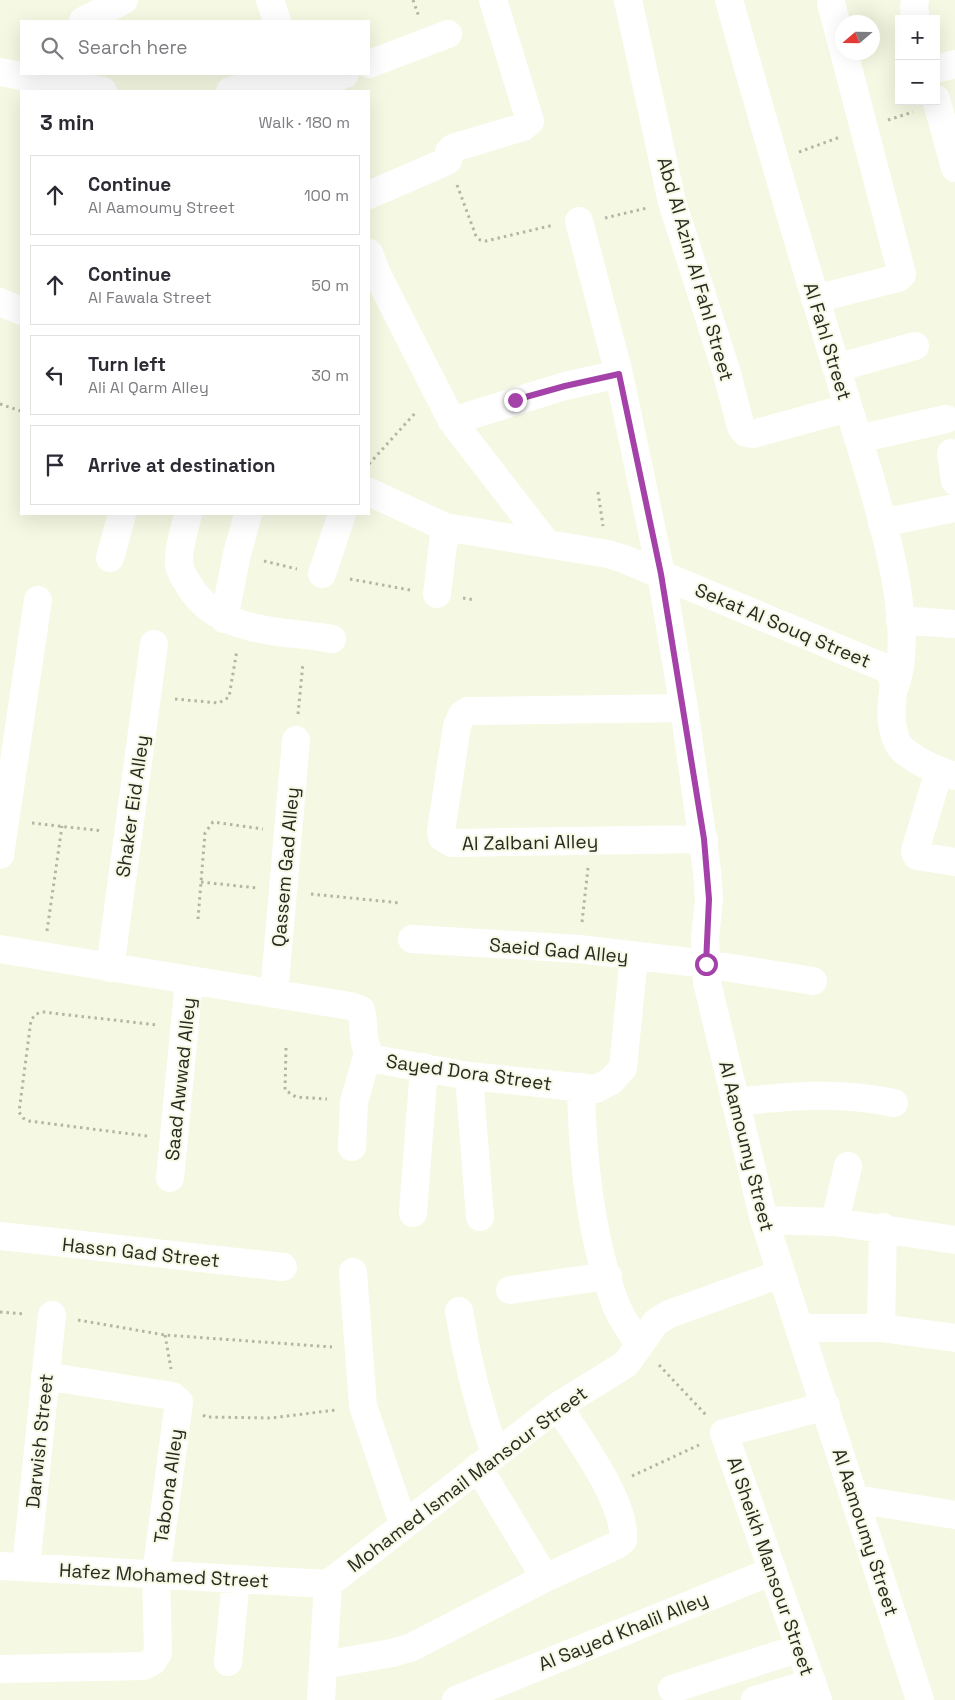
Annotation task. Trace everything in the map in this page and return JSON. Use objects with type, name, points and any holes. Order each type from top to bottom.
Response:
[{"type":"street","points":[[85,20],[124,0]]},
{"type":"street","points":[[270,0],[277,20]]},
{"type":"street","points":[[370,195],[448,160],[449,152],[453,148],[528,125],[530,121],[493,0]]},
{"type":"street","name":"Abd Al Azim Al Fahl Street","points":[[628,0],[672,202],[723,362],[741,427],[746,433],[753,434],[848,408]]},
{"type":"street","name":"Al Fahl Street","points":[[729,0],[892,561],[900,620],[901,670],[895,686]]},
{"type":"street","points":[[915,0],[915,15]]},
{"type":"street","points":[[831,3],[835,18]]},
{"type":"street","points":[[370,64],[448,34]]},
{"type":"street","points":[[816,299],[898,278],[903,271],[846,60]]},
{"type":"street","points":[[940,68],[955,64]]},
{"type":"street","points":[[0,72],[98,90]]},
{"type":"street","points":[[234,90],[288,75]]},
{"type":"street","points":[[296,75],[303,90]]},
{"type":"street","points":[[305,90],[343,75]]},
{"type":"street","points":[[938,105],[955,168]]},
{"type":"street","name":"Al Aamoumy Street","points":[[579,221],[619,374],[661,574],[684,708],[704,839],[709,899],[707,982],[764,1220],[780,1274],[826,1406],[920,1700]]},
{"type":"street","points":[[370,255],[377,274],[452,422],[547,544]]},
{"type":"street","points":[[0,302],[20,311]]},
{"type":"street","points":[[836,368],[915,346]]},
{"type":"street","points":[[452,422],[565,386],[619,374]]},
{"type":"street","points":[[858,439],[946,419]]},
{"type":"street","points":[[951,453],[955,481]]},
{"type":"street","name":"Sekat Al Souq Street","points":[[370,492],[445,527],[608,554],[661,574],[885,668],[892,675],[895,686]]},
{"type":"street","points":[[882,524],[955,508]]},
{"type":"street","points":[[110,558],[122,515]]},
{"type":"street","points":[[188,515],[178,564],[196,596],[233,622],[332,639]]},
{"type":"street","points":[[233,622],[236,554],[248,515]]},
{"type":"street","points":[[322,574],[342,515]]},
{"type":"street","points":[[438,594],[445,527]]},
{"type":"street","points":[[0,855],[38,600]]},
{"type":"street","points":[[900,620],[955,624]]},
{"type":"street","name":"Shaker Eid Alley","points":[[110,968],[154,644]]},
{"type":"street","points":[[895,686],[891,705],[893,728],[902,750],[947,774],[915,851],[917,856],[922,858],[955,862]]},
{"type":"street","name":"Al Zalbani Alley","points":[[684,708],[474,710],[462,715],[457,726],[441,831],[446,842],[452,843],[704,839]]},
{"type":"street","name":"Qassem Gad Alley","points":[[274,994],[296,740]]},
{"type":"street","name":"Saeid Gad Alley","points":[[412,939],[579,949],[706,964],[812,981]]},
{"type":"street","name":"Sayed Dora Street","points":[[0,949],[350,1006],[361,1010],[364,1019],[363,1041],[368,1053],[374,1058],[469,1076],[596,1089],[611,1081],[622,1068],[634,956]]},
{"type":"street","name":"Saad Awwad Alley","points":[[170,1178],[189,981]]},
{"type":"street","points":[[352,1147],[354,1102],[368,1053]]},
{"type":"street","points":[[413,1213],[424,1067]]},
{"type":"street","points":[[469,1076],[480,1217]]},
{"type":"street","points":[[581,1087],[582,1139],[600,1250],[616,1306],[639,1345]]},
{"type":"street","points":[[735,1102],[807,1094],[837,1094],[894,1103]]},
{"type":"street","points":[[835,1222],[848,1166]]},
{"type":"street","points":[[764,1220],[835,1222],[955,1240]]},
{"type":"street","points":[[881,1328],[883,1228]]},
{"type":"street","name":"Hassn Gad Street","points":[[0,1236],[283,1268]]},
{"type":"street","points":[[353,1272],[357,1348],[363,1406],[403,1524]]},
{"type":"street","name":"Mohamed Ismail Mansour Street","points":[[321,1700],[328,1584],[403,1524],[558,1406],[626,1364],[656,1322],[669,1314],[780,1274]]},
{"type":"street","points":[[510,1290],[608,1276]]},
{"type":"street","points":[[459,1311],[466,1357],[479,1406],[487,1460],[545,1578]]},
{"type":"street","name":"Darwish Street","points":[[13,1566],[46,1376],[52,1315]]},
{"type":"street","points":[[800,1328],[881,1328],[955,1338]]},
{"type":"street","points":[[46,1376],[176,1398]]},
{"type":"street","name":"Tabona Alley","points":[[0,1669],[144,1666],[152,1662],[158,1654],[156,1574],[180,1405],[176,1398]]},
{"type":"street","points":[[323,1665],[392,1653],[412,1647],[545,1578],[617,1545],[623,1540],[617,1508],[608,1487],[558,1406]]},
{"type":"street","points":[[724,1433],[826,1406]]},
{"type":"street","name":"Al Sheikh Mansour Street","points":[[724,1433],[815,1691]]},
{"type":"street","points":[[855,1499],[955,1515]]},
{"type":"street","name":"Hafez Mohamed Street","points":[[13,1566],[328,1584]]},
{"type":"street","name":"Al Sayed Khalil Alley","points":[[464,1696],[772,1571]]},
{"type":"street","points":[[228,1662],[236,1579]]},
{"type":"street","points":[[672,1689],[800,1648]]},
{"type":"street","points":[[754,1700],[815,1691]]},
{"type":"path","points":[[448,160],[476,236],[480,240],[486,241],[525,230],[609,218],[672,202]]},
{"type":"path","points":[[370,463],[436,390]]},
{"type":"path","points":[[0,404],[20,411]]},
{"type":"path","points":[[236,554],[322,574],[475,600]]},
{"type":"path","points":[[146,696],[219,703],[229,697],[233,622]]},
{"type":"path","points":[[296,740],[306,634]]},
{"type":"path","points":[[5,820],[128,834]]},
{"type":"path","points":[[198,919],[205,833],[213,822],[288,833]]},
{"type":"path","points":[[44,956],[62,826]]},
{"type":"path","points":[[579,949],[592,840]]},
{"type":"path","points":[[201,882],[401,902]]},
{"type":"path","points":[[174,1140],[29,1121],[23,1118],[19,1112],[31,1020],[36,1014],[43,1012],[185,1029]]},
{"type":"path","points":[[286,1048],[284,1084],[289,1094],[354,1102]]},
{"type":"path","points":[[52,1315],[165,1336],[357,1348]]},
{"type":"path","points":[[608,1487],[724,1433],[639,1345]]},
{"type":"path","points":[[176,1398],[206,1417],[272,1418],[363,1406]]},
{"type":"route","points":[[515,400],[619,374],[661,574],[704,839],[709,899],[705,938],[706,964]]}]
